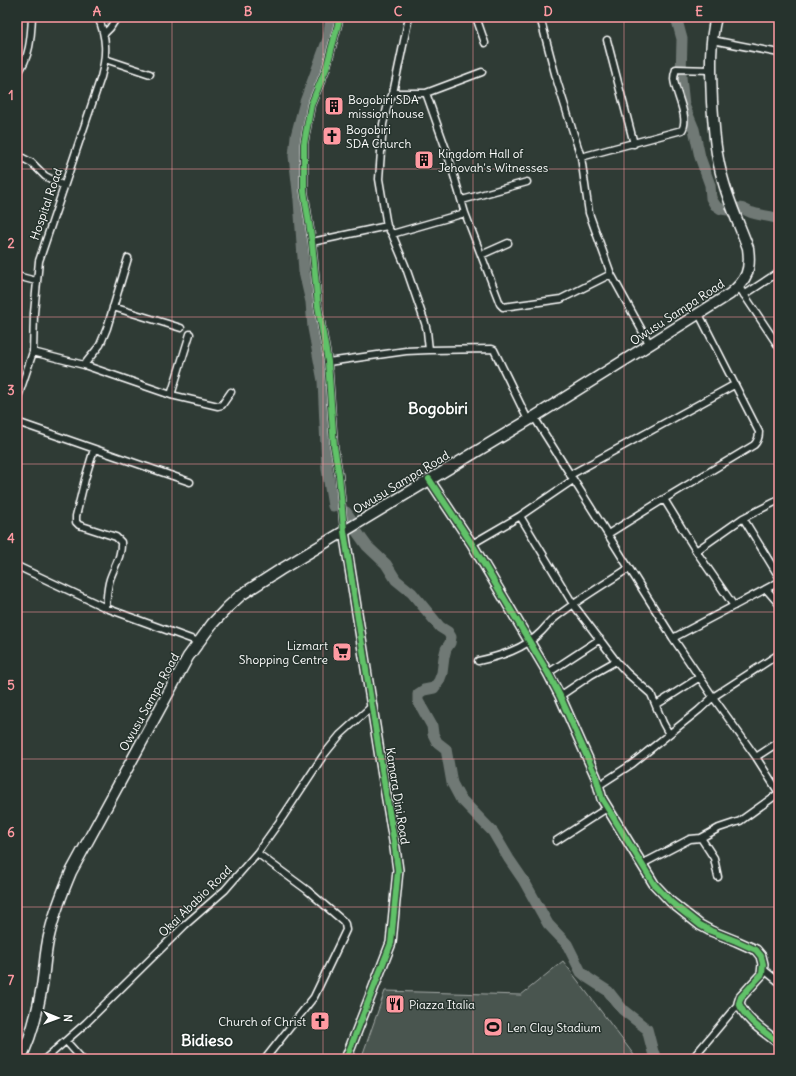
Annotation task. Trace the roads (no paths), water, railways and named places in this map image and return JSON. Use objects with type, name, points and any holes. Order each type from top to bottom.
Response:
[{"type":"main road","name":"Owusu Sampa Road","points":[[20,1059],[32,1026],[42,986],[44,959],[50,932],[65,886],[84,848],[184,664],[199,642],[228,607],[242,595],[344,531],[531,419],[730,294],[742,291],[749,270],[750,260],[748,248],[723,181],[717,158],[714,137],[711,70],[712,40],[716,17]]},
{"type":"street","points":[[17,74],[26,60],[32,30],[32,17]]},
{"type":"street","name":"Hospital Road","points":[[17,400],[34,352],[34,313],[39,261],[106,60],[104,34],[98,17]]},
{"type":"street","points":[[104,34],[117,17]]},
{"type":"street","points":[[340,17],[326,69],[311,105],[304,144],[304,192],[312,242],[318,306],[328,362],[334,446],[339,475],[344,531]]},
{"type":"street","points":[[409,17],[392,93],[383,124],[379,179],[387,226],[405,265],[425,322],[429,350]]},
{"type":"street","points":[[476,17],[485,43]]},
{"type":"street","points":[[540,17],[557,81],[582,157],[590,213],[611,274],[650,345]]},
{"type":"street","points":[[607,40],[634,144]]},
{"type":"street","points":[[712,40],[779,53]]},
{"type":"street","points":[[106,60],[150,74]]},
{"type":"street","points":[[582,157],[682,130],[684,126],[682,105],[674,78],[676,69],[711,70]]},
{"type":"street","points":[[392,93],[426,93],[482,72]]},
{"type":"street","points":[[426,93],[447,152],[465,213],[502,307],[561,299],[611,274]]},
{"type":"street","points":[[17,167],[19,157],[32,163],[45,176],[64,186]]},
{"type":"street","points":[[462,200],[528,182]]},
{"type":"street","points":[[392,234],[465,213]]},
{"type":"street","points":[[312,242],[387,226]]},
{"type":"street","points":[[481,256],[508,243]]},
{"type":"street","points":[[84,365],[100,345],[128,258]]},
{"type":"street","points":[[779,272],[742,291],[779,347]]},
{"type":"street","points":[[17,276],[36,281]]},
{"type":"street","points":[[113,307],[181,328]]},
{"type":"street","points":[[608,534],[664,498],[754,445],[758,441],[759,432],[699,314]]},
{"type":"street","points":[[171,395],[190,334]]},
{"type":"street","points":[[328,362],[406,351],[492,348],[531,419],[608,534],[673,638],[756,757],[779,793],[740,821],[719,828],[701,838],[690,838],[642,864]]},
{"type":"street","points":[[34,352],[84,365],[171,395],[218,406],[222,405],[231,392]]},
{"type":"street","points":[[472,544],[520,516],[571,477],[734,385]]},
{"type":"street","points":[[17,422],[190,482]]},
{"type":"street","points":[[94,449],[84,479],[76,522],[79,525],[116,537],[121,542],[120,555],[109,581],[106,608]]},
{"type":"street","points":[[429,479],[472,544],[548,673],[560,696],[596,777],[602,799],[654,884],[676,906],[700,925],[756,950],[761,956],[762,974],[741,996],[739,1003],[692,1059]]},
{"type":"street","points":[[664,498],[696,551],[734,606]]},
{"type":"street","points":[[696,551],[743,518],[779,500]]},
{"type":"street","points":[[520,516],[573,604],[616,661],[651,694],[662,724],[669,734]]},
{"type":"street","points":[[743,518],[779,577]]},
{"type":"street","name":"Kamara Dini Road","points":[[344,531],[398,870],[391,943],[346,1059]]},
{"type":"street","points":[[17,566],[106,608],[199,642]]},
{"type":"street","points":[[478,661],[495,657],[530,641],[554,618],[629,568]]},
{"type":"street","points":[[673,638],[779,582]]},
{"type":"street","points":[[766,589],[779,604]]},
{"type":"street","points":[[548,673],[600,639]]},
{"type":"street","points":[[598,786],[623,771],[713,697],[779,654]]},
{"type":"street","points":[[560,696],[591,675],[616,661]]},
{"type":"street","points":[[656,705],[700,677]]},
{"type":"street","name":"Okai Ababio Road","points":[[45,1059],[86,1023],[185,926],[225,890],[257,853],[323,756],[340,736],[372,706]]},
{"type":"street","points":[[756,757],[779,742]]},
{"type":"street","points":[[556,841],[607,808]]},
{"type":"street","points":[[701,838],[714,858],[718,877]]},
{"type":"street","points":[[257,853],[307,890],[343,921],[346,926],[345,933],[314,997],[265,1059]]},
{"type":"street","points":[[762,969],[779,982]]},
{"type":"street","points":[[739,1003],[742,1011],[747,1017],[779,1043]]},
{"type":"street","points":[[66,1041],[82,1059]]},
{"type":"waterway","points":[[331,17],[328,39],[305,102],[296,136],[294,156],[299,200],[304,272],[311,302],[313,328],[323,381],[327,469],[333,506]]},
{"type":"waterway","points":[[676,17],[682,39],[681,77],[684,105],[694,129],[700,157],[710,185],[711,198],[715,205],[721,209],[728,210]]},
{"type":"waterway","points":[[738,208],[779,219]]},
{"type":"waterway","points":[[346,512],[351,519]]},
{"type":"waterway","points":[[357,532],[367,546],[386,564],[396,580],[412,593],[440,627],[448,632],[451,637],[450,643],[446,649],[442,673],[439,681],[434,688],[424,690],[418,694],[418,701],[432,726],[433,734],[437,742],[446,749],[452,783],[460,798],[493,832],[524,881],[548,924],[567,944],[581,972],[608,991],[623,1010],[647,1029],[653,1052],[657,1059]]},
{"type":"place","name":"Bogobiri SDA mission house","points":[[334,106]]},
{"type":"place","name":"Bogobiri SDA Church","points":[[332,136]]},
{"type":"place","name":"Kingdom Hall of Jehovah's Witnesses","points":[[424,160]]},
{"type":"place","name":"Lizmart Shopping Centre","points":[[342,652]]},
{"type":"place","name":"Piazza Italia","points":[[395,1004]]},
{"type":"place","name":"Church of Christ","points":[[320,1021]]},
{"type":"place","name":"Len Clay Stadium","points":[[493,1027]]},
{"type":"district","name":"Bogobiri","points":[[438,408]]},
{"type":"district","name":"Bidieso","points":[[207,1040]]}]
